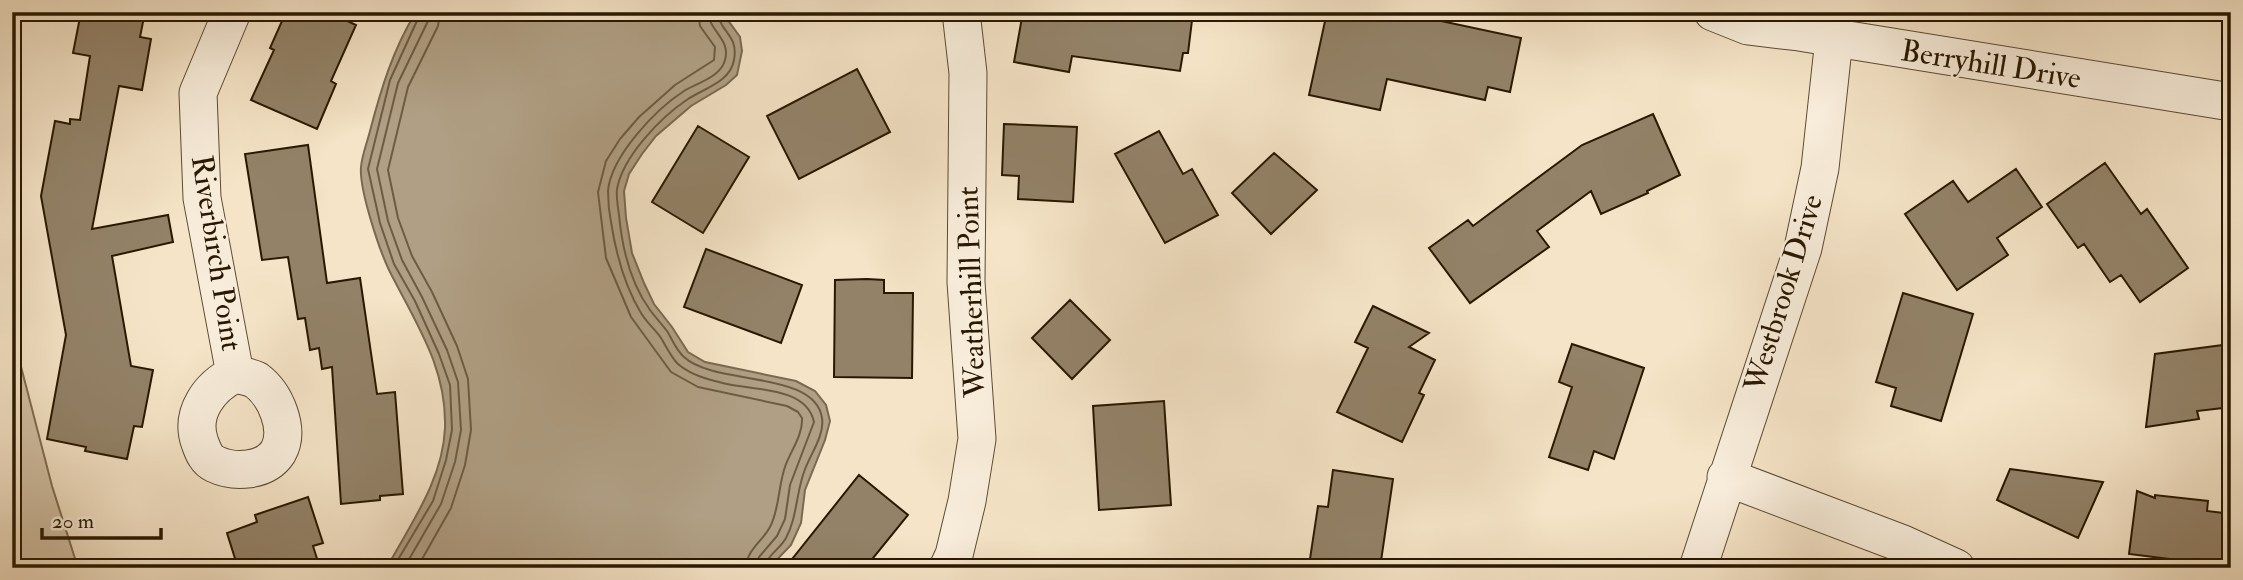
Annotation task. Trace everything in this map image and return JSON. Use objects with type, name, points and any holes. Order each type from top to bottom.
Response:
[{"type":"street","name":"Riverbirch Point","points":[[232,12],[198,93],[202,198],[235,374]]},
{"type":"street","name":"Weatherhill Point","points":[[948,568],[954,555],[967,501],[977,439],[966,282],[968,73],[961,12]]},
{"type":"street","name":"Berryhill Drive","points":[[1713,12],[1748,26],[1834,26],[2231,103]]},
{"type":"street","name":"Westbrook Drive","points":[[1699,568],[1726,477],[1803,248],[1820,168],[1834,26]]},
{"type":"street","points":[[1726,477],[1903,544],[1956,568]]},
{"type":"shaded area","points":[[12,332],[52,486],[78,568],[12,568]]},
{"type":"water","points":[[416,12],[722,12],[740,37],[742,51],[737,75],[726,85],[691,106],[656,136],[629,174],[624,191],[632,253],[654,304],[688,352],[705,362],[796,381],[815,391],[826,405],[830,421],[805,490],[801,523],[791,545],[769,568],[383,568],[391,560],[426,497],[439,464],[445,428],[441,385],[435,365],[385,260],[370,219],[361,177],[362,158],[383,85],[394,55]]},
{"type":"building","points":[[81,12],[145,12],[140,37],[151,39],[142,90],[119,86],[92,229],[168,215],[173,242],[112,256],[131,366],[153,370],[142,427],[134,426],[127,459],[85,451],[86,447],[47,439],[66,335],[41,196],[55,121],[70,124],[70,119],[80,120],[90,56],[73,53]]},
{"type":"building","points":[[286,12],[328,12],[356,25],[331,81],[336,84],[317,129],[251,100],[274,50],[270,48]]},
{"type":"building","points":[[1023,12],[1193,12],[1188,53],[1183,53],[1180,71],[1072,56],[1069,72],[1014,62]]},
{"type":"building","points":[[1327,12],[1399,12],[1521,38],[1510,92],[1488,87],[1485,100],[1387,79],[1380,110],[1309,95]]},
{"type":"building","points":[[857,69],[890,132],[799,179],[767,116]]},
{"type":"building","points":[[1653,114],[1680,175],[1601,214],[1591,191],[1537,231],[1549,247],[1470,303],[1429,248],[1468,220],[1473,226],[1582,145]]},
{"type":"building","points":[[1004,124],[1077,127],[1073,202],[1018,199],[1019,176],[1002,175]]},
{"type":"building","points":[[698,126],[749,157],[703,233],[652,202]]},
{"type":"building","points":[[1159,131],[1183,174],[1192,169],[1218,215],[1165,243],[1115,154]]},
{"type":"building","points":[[308,145],[327,283],[360,278],[377,394],[395,392],[403,494],[380,496],[380,500],[341,504],[332,367],[322,369],[319,348],[310,350],[305,318],[298,319],[288,257],[262,260],[245,154]]},
{"type":"building","points":[[1274,153],[1317,190],[1271,234],[1232,193]]},
{"type":"building","points":[[2105,163],[2141,214],[2147,209],[2188,268],[2140,302],[2121,275],[2110,282],[2084,244],[2078,248],[2047,204]]},
{"type":"building","points":[[2016,169],[2042,207],[1997,238],[2008,255],[1957,290],[1905,214],[1953,181],[1968,202]]},
{"type":"building","points":[[706,249],[802,285],[781,343],[684,307]]},
{"type":"building","points":[[835,280],[884,280],[884,293],[913,293],[912,378],[834,377]]},
{"type":"building","points":[[1903,293],[1973,314],[1941,421],[1891,406],[1896,388],[1876,382]]},
{"type":"building","points":[[1070,300],[1110,340],[1072,379],[1032,338]]},
{"type":"building","points":[[1373,306],[1429,333],[1409,347],[1435,360],[1419,393],[1424,395],[1402,442],[1337,412],[1368,348],[1355,342]]},
{"type":"building","points":[[1572,344],[1644,368],[1614,459],[1594,451],[1588,470],[1549,457],[1572,387],[1559,382]]},
{"type":"building","points":[[2231,344],[2231,407],[2197,411],[2199,419],[2146,427],[2155,354]]},
{"type":"building","points":[[1164,401],[1171,505],[1099,510],[1093,406]]},
{"type":"building","points":[[2010,469],[2103,482],[2078,538],[1997,500]]},
{"type":"building","points":[[1333,470],[1393,479],[1380,568],[1310,559],[1318,506],[1328,507]]},
{"type":"building","points":[[859,475],[908,515],[865,568],[785,568]]},
{"type":"building","points":[[2137,491],[2155,498],[2155,495],[2208,501],[2207,511],[2231,514],[2231,568],[2194,568],[2195,565],[2169,559],[2129,554]]},
{"type":"building","points":[[308,497],[323,543],[313,546],[320,568],[238,568],[227,533],[257,522],[255,515]]}]
